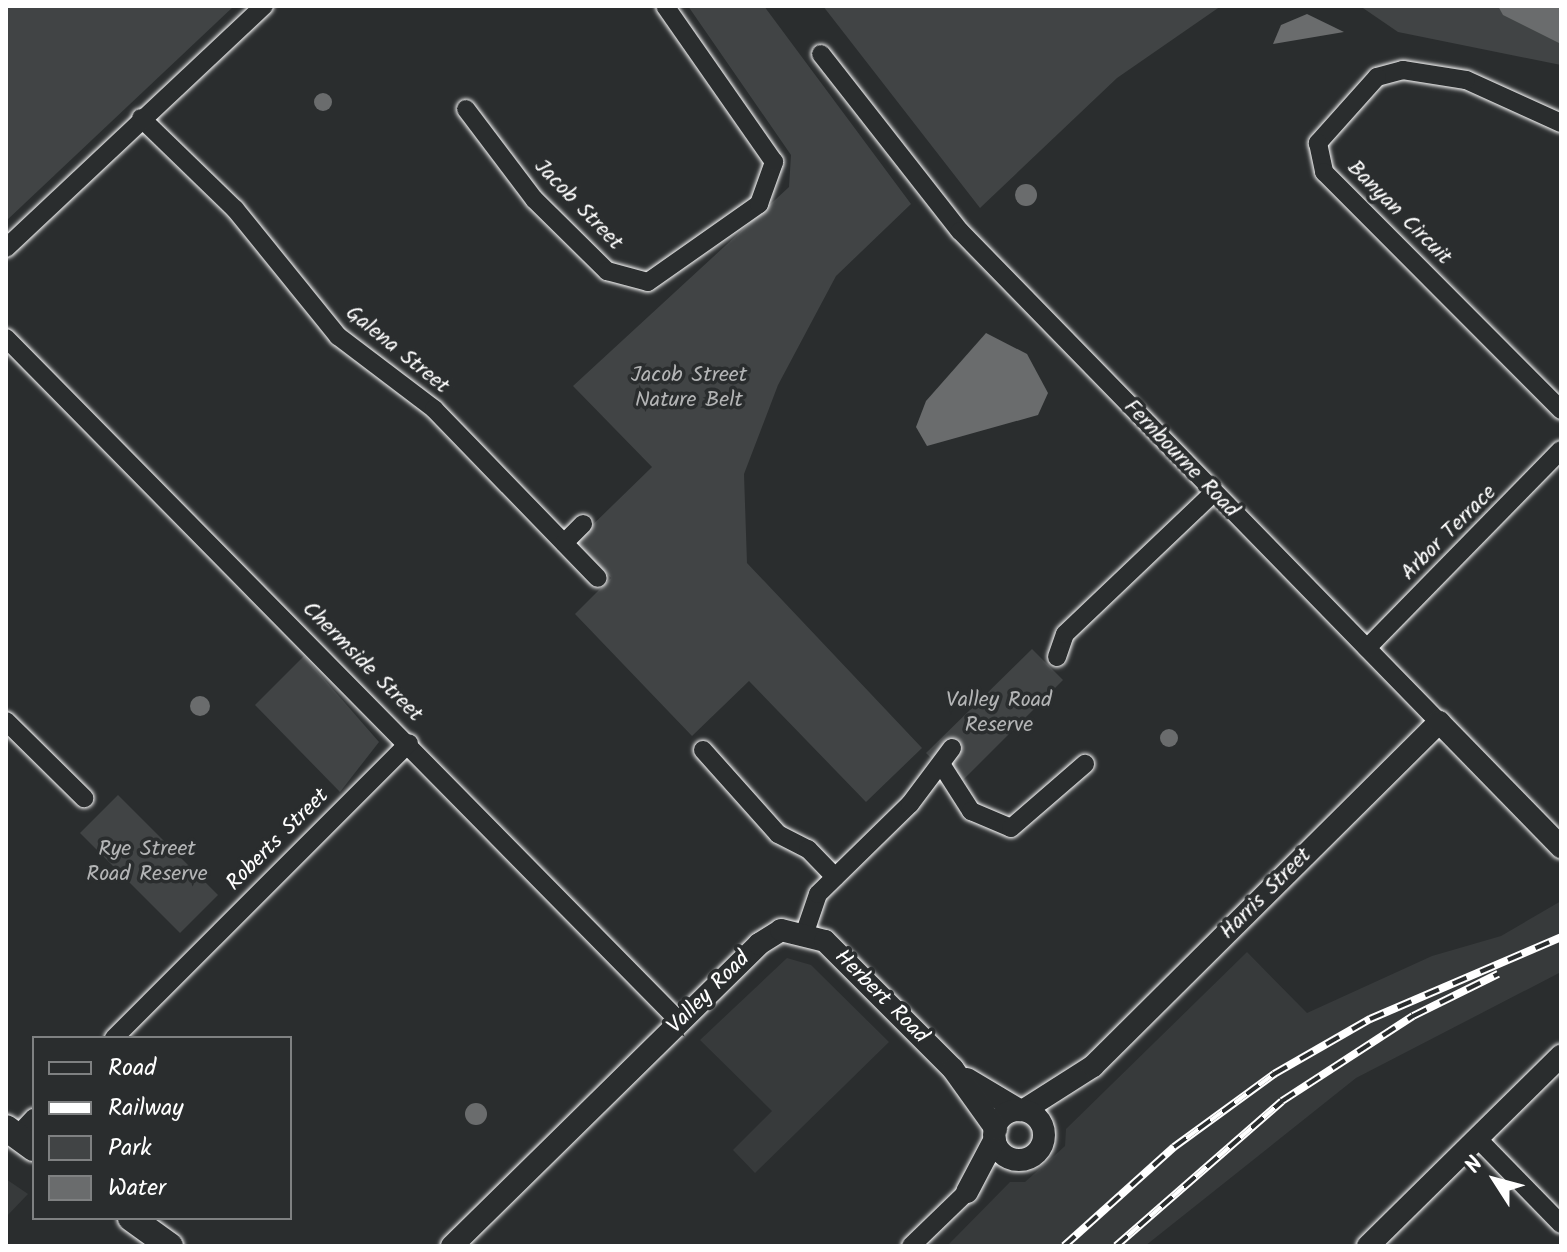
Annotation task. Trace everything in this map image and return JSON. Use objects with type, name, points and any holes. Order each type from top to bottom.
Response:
[{"type":"main road","points":[[134,1220],[170,1246]]},
{"type":"street","points":[[6,248],[141,118],[264,6]]},
{"type":"street","name":"Jacob Street","points":[[466,109],[534,199],[607,271],[648,282],[759,204],[774,162],[665,6]]},
{"type":"street","name":"Fernbourne Road","points":[[821,54],[960,231],[1561,847]]},
{"type":"street","name":"Banyan Circuit","points":[[1561,123],[1466,80],[1403,70],[1377,77],[1318,143],[1324,172],[1561,410]]},
{"type":"street","name":"Galena Street","points":[[141,118],[235,209],[338,336],[434,409],[598,578]]},
{"type":"street","name":"Chermside Street","points":[[6,338],[409,743],[680,1022]]},
{"type":"street","name":"Arbor Terrace","points":[[1367,648],[1561,450]]},
{"type":"street","points":[[1057,657],[1065,634],[1213,493]]},
{"type":"street","points":[[564,543],[583,524]]},
{"type":"street","points":[[6,721],[84,798]]},
{"type":"street","name":"Harris Street","points":[[1044,1138],[1093,1066],[1439,722]]},
{"type":"street","name":"Roberts Street","points":[[116,1036],[409,743]]},
{"type":"street","points":[[805,932],[818,894],[941,764],[952,748]]},
{"type":"street","points":[[703,750],[778,834],[808,849],[835,877]]},
{"type":"street","points":[[941,764],[971,811],[1011,828],[1085,764]]},
{"type":"street","name":"Valley Road","points":[[452,1246],[759,944],[781,930],[805,932]]},
{"type":"street","name":"Herbert Road","points":[[805,932],[825,941],[953,1069],[995,1134]]},
{"type":"street","points":[[1368,1246],[1561,1056]]},
{"type":"street","name":"Harris Street","points":[[1021,1110],[1093,1066]]},
{"type":"street","name":"Herbert Road","points":[[953,1069],[1021,1110]]},
{"type":"street","points":[[911,1246],[967,1192],[1016,1160],[1035,1155],[1044,1138],[1039,1119],[1021,1110],[995,1134],[967,1192]]},
{"type":"street","points":[[995,1134],[1016,1160]]},
{"type":"street","points":[[1477,1138],[1561,1224]]},
{"type":"shaded area","points":[[1561,901],[1561,972],[1356,1078],[1145,1246],[947,1246],[1010,1182],[1025,1182],[1065,1146],[1066,1129],[1247,952],[1307,1013],[1432,956],[1501,936]]},
{"type":"shaded area","points":[[787,958],[811,965],[889,1042],[755,1173],[733,1150],[772,1111],[700,1040]]},
{"type":"shaded area","points":[[6,1179],[28,1194],[6,1217]]},
{"type":"green space","points":[[6,6],[234,6],[6,221]]},
{"type":"green space","name":"Jacob Street Nature Belt","points":[[688,6],[764,6],[911,204],[836,276],[778,385],[744,474],[747,563],[922,748],[866,802],[749,681],[692,736],[575,614],[611,578],[576,541],[652,467],[573,386],[789,187],[791,155]]},
{"type":"green space","points":[[823,6],[1221,6],[1117,78],[980,208]]},
{"type":"green space","points":[[1360,6],[1561,6],[1561,65],[1398,32]]},
{"type":"green space","name":"Valley Road Reserve","points":[[1032,649],[1063,680],[958,785],[926,753]]},
{"type":"green space","points":[[304,656],[379,742],[340,792],[255,705]]},
{"type":"green space","name":"Rye Street Road Reserve","points":[[118,795],[218,895],[180,933],[80,833]]},
{"type":"water","points":[[1498,6],[1561,6],[1561,44],[1503,15]]},
{"type":"water","points":[[1307,14],[1344,32],[1273,44],[1281,25]]},
{"type":"water","points":[[323,93],[332,102],[323,111],[314,102]]},
{"type":"water","points":[[1026,184],[1034,187],[1037,195],[1034,203],[1026,206],[1018,203],[1015,195],[1018,187]]},
{"type":"water","points":[[986,333],[1027,354],[1048,393],[1038,415],[927,446],[916,427],[926,401]]},
{"type":"water","points":[[200,696],[207,699],[210,706],[207,713],[200,716],[193,713],[190,706],[193,699]]},
{"type":"water","points":[[1169,729],[1178,738],[1169,747],[1160,738]]},
{"type":"water","points":[[476,1103],[484,1106],[487,1114],[484,1122],[476,1125],[468,1122],[465,1114],[468,1106]]},
{"type":"railway","points":[[1064,1246],[1174,1147],[1274,1074],[1370,1019],[1561,937]]},
{"type":"railway","points":[[1116,1246],[1282,1101],[1413,1016],[1498,974]]}]
